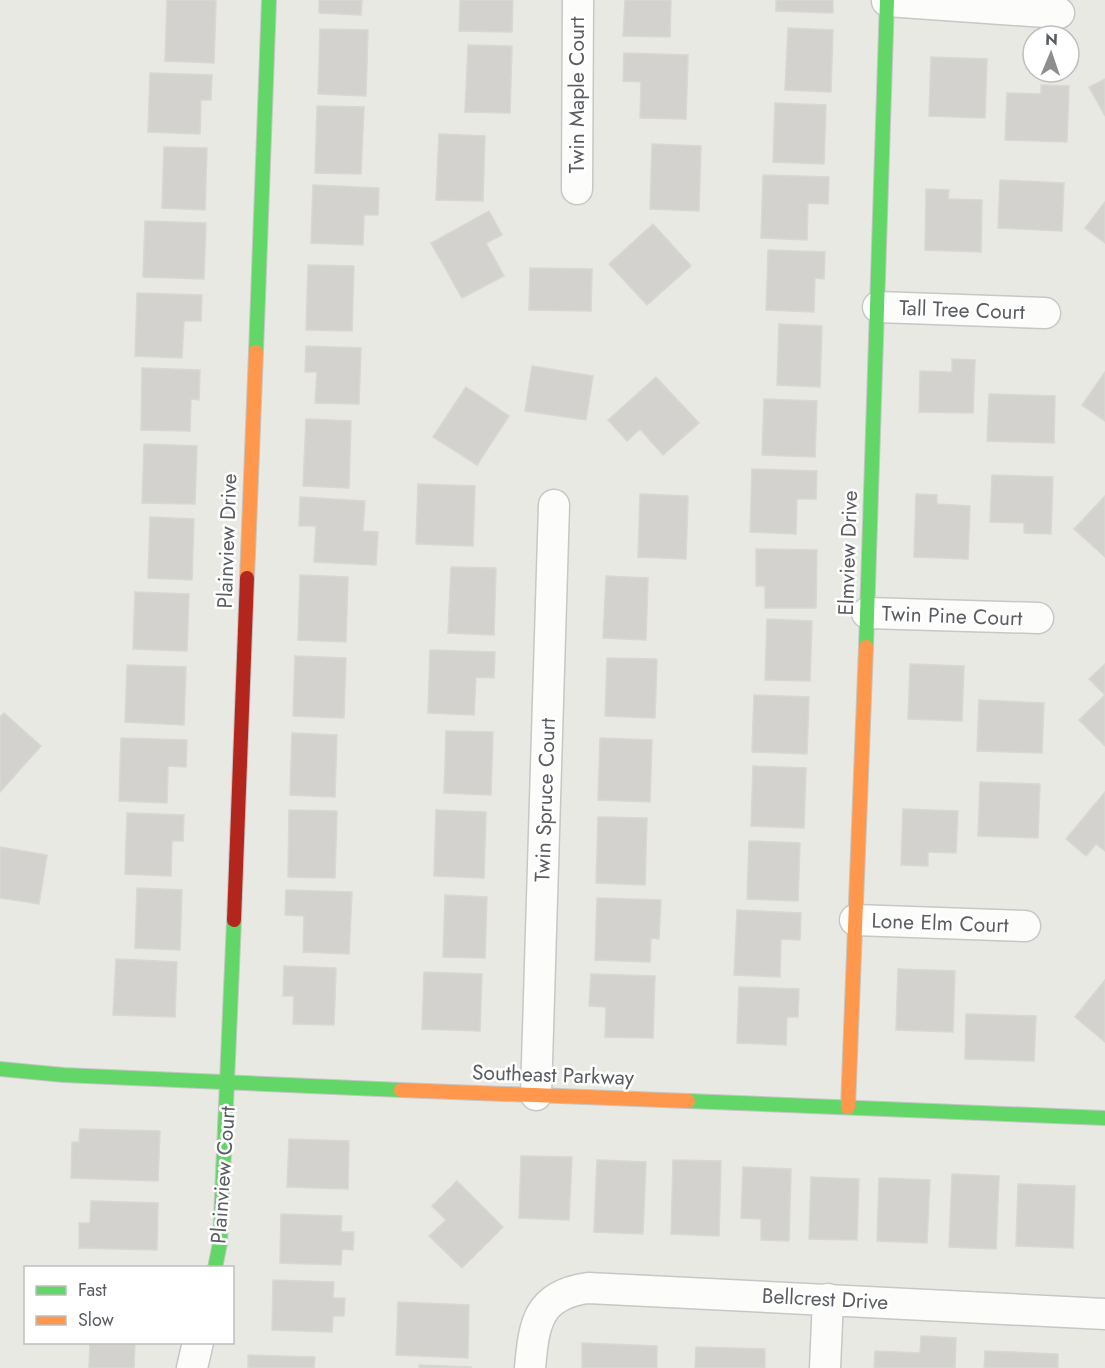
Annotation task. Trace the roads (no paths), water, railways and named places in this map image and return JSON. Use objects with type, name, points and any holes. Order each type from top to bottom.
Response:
[{"type":"street","name":"Plainview Drive","points":[[228,1083],[269,0]]},
{"type":"street","name":"Twin Maple Court","points":[[577,189],[578,0]]},
{"type":"street","points":[[887,1],[1059,12]]},
{"type":"street","name":"Elmview Drive","points":[[848,1107],[887,1]]},
{"type":"street","name":"Tall Tree Court","points":[[878,306],[1045,313]]},
{"type":"street","name":"Twin Spruce Court","points":[[536,1095],[554,505]]},
{"type":"street","name":"Twin Pine Court","points":[[867,613],[1038,618]]},
{"type":"street","name":"Lone Elm Court","points":[[855,920],[1025,926]]},
{"type":"street","name":"Southeast Parkway","points":[[0,1069],[64,1075],[228,1083],[1105,1118]]},
{"type":"street","name":"Plainview Court","points":[[215,1266],[220,1243],[228,1083]]},
{"type":"street","name":"Bellcrest Drive","points":[[530,1368],[532,1342],[539,1320],[548,1303],[572,1290],[588,1288],[1105,1314]]},
{"type":"street","points":[[825,1368],[828,1299]]},
{"type":"street","points":[[192,1368],[198,1344]]}]
